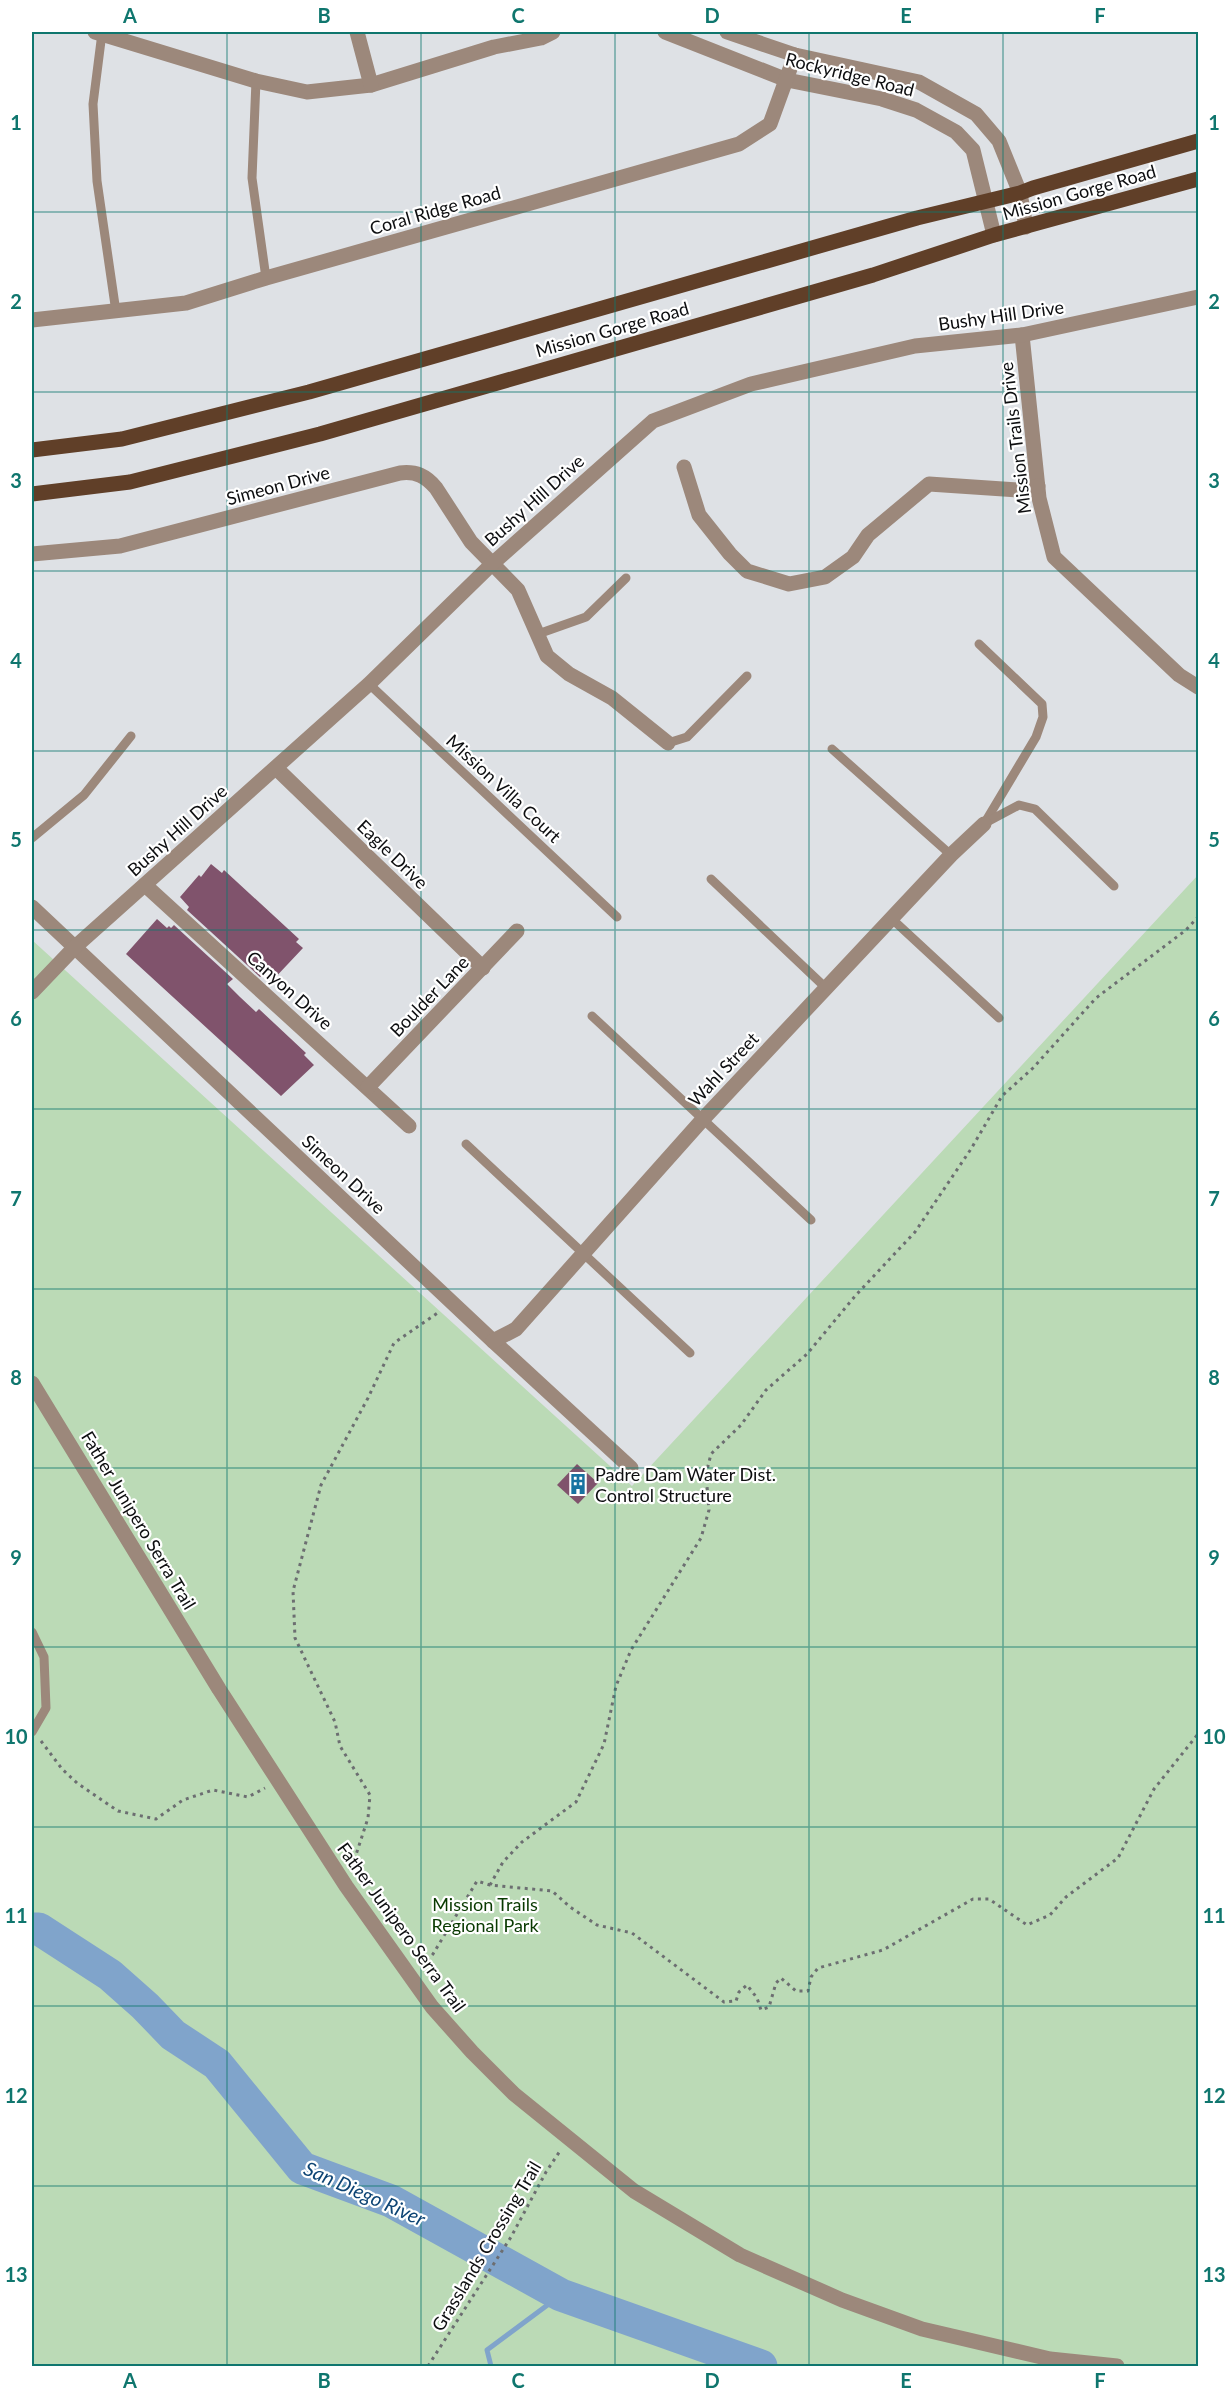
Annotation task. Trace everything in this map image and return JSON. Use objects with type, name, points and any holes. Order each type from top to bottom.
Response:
[{"type":"main road","name":"Mission Gorge Road","points":[[32,450],[122,439],[298,395],[917,218],[1020,193],[1198,141]]},
{"type":"main road","name":"Mission Gorge Road","points":[[32,494],[130,482],[320,434],[873,276],[994,236],[1198,179]]},
{"type":"street","points":[[99,32],[256,81],[308,92],[371,85],[494,47],[541,38],[554,32]]},
{"type":"street","points":[[357,32],[371,85]]},
{"type":"street","name":"Rockyridge Road","points":[[666,32],[787,80],[882,99],[916,110],[956,132],[972,150],[994,236]]},
{"type":"street","name":"Rockyridge Road","points":[[727,32],[795,55],[919,82],[976,114],[999,141],[1020,193],[1026,227]]},
{"type":"street","name":"Coral Ridge Road","points":[[32,320],[186,303],[266,278],[739,144],[770,124],[795,55]]},
{"type":"street","points":[[956,132],[976,114]]},
{"type":"street","name":"Bushy Hill Drive","points":[[32,992],[75,947],[369,684],[492,564],[653,421],[751,384],[915,346],[1022,335],[1198,297]]},
{"type":"street","name":"Mission Trails Drive","points":[[1022,335],[1038,486],[1054,556],[1179,675],[1198,687]]},
{"type":"street","points":[[684,467],[699,515],[730,554],[747,571],[789,584],[825,577],[844,564],[853,557],[868,535],[929,484],[1019,490],[1038,486]]},
{"type":"street","name":"Simeon Drive","points":[[32,554],[120,546],[410,472],[424,476],[430,481],[471,542],[518,590],[547,656],[569,674],[612,698],[668,743]]},
{"type":"street","name":"Eagle Drive","points":[[276,768],[483,968]]},
{"type":"street","name":"Wahl Street","points":[[493,1341],[516,1329],[704,1118],[951,855],[984,824]]},
{"type":"street","name":"Canyon Drive","points":[[145,885],[409,1126]]},
{"type":"street","name":"Simeon Drive","points":[[32,907],[451,1302],[631,1468]]},
{"type":"street","name":"Boulder Lane","points":[[368,1088],[517,932]]},
{"type":"street","name":"Father Junipero Serra Trail","points":[[32,1383],[278,1782],[346,1886],[410,1978],[472,2052],[514,2094],[634,2191],[740,2255],[842,2300],[922,2329],[1050,2359],[1117,2367]]},
{"type":"lane","points":[[99,32],[93,104],[96,170],[116,312]]},
{"type":"lane","points":[[256,81],[252,178],[266,278]]},
{"type":"lane","points":[[538,634],[586,617],[626,578]]},
{"type":"lane","points":[[979,644],[1041,704],[1043,717],[1036,737],[984,824]]},
{"type":"lane","points":[[668,743],[687,737],[747,676]]},
{"type":"lane","name":"Mission Villa Court","points":[[369,684],[617,917]]},
{"type":"lane","points":[[32,838],[84,795],[131,736]]},
{"type":"lane","points":[[832,749],[951,855]]},
{"type":"lane","points":[[984,824],[1019,805],[1035,809],[1114,886]]},
{"type":"lane","points":[[711,879],[826,988]]},
{"type":"lane","points":[[892,919],[999,1018]]},
{"type":"lane","points":[[592,1016],[811,1220]]},
{"type":"lane","points":[[466,1144],[690,1353]]},
{"type":"lane","points":[[32,1632],[44,1657],[46,1708],[32,1731]]},
{"type":"path","points":[[490,1885],[503,1862],[522,1842],[576,1802],[604,1744],[616,1686],[631,1650],[701,1538],[709,1510],[706,1474],[711,1454],[741,1425],[766,1390],[807,1354],[856,1295],[915,1232],[971,1149],[1002,1096],[1033,1068],[1096,998],[1186,930],[1198,917]]},
{"type":"path","points":[[346,1886],[368,1818],[370,1796],[340,1746],[335,1722],[295,1638],[293,1591],[321,1485],[368,1398],[394,1343],[451,1302]]},
{"type":"path","points":[[32,1731],[62,1769],[77,1783],[118,1811],[156,1819],[183,1800],[213,1790],[248,1797],[278,1782]]},
{"type":"path","points":[[410,1978],[434,1954],[477,1881],[490,1885],[552,1891],[570,1908],[597,1925],[632,1933],[724,2002],[736,2001],[739,1992],[747,1985],[757,1998],[761,2010],[769,2007],[776,1983],[781,1978],[796,1991],[808,1991],[811,1977],[818,1968],[884,1950],[973,1899],[989,1899],[1027,1925],[1050,1915],[1066,1897],[1118,1858],[1154,1789],[1198,1734]]},
{"type":"path","name":"Grasslands Crossing Trail","points":[[428,2367],[511,2237],[546,2172],[568,2139]]},
{"type":"green space","name":"Mission Trails Regional Park","points":[[1198,875],[1198,2366],[32,2366],[32,940],[632,1486]]},
{"type":"building","points":[[211,864],[222,873],[224,870],[299,939],[296,942],[303,948],[271,982],[263,975],[260,977],[187,910],[189,907],[180,897]]},
{"type":"building","points":[[157,919],[167,928],[174,925],[233,979],[227,984],[240,997],[256,1012],[259,1009],[306,1053],[304,1055],[314,1065],[281,1096],[126,954]]},
{"type":"building","name":"Padre Dam Water Dist. Control Structure","points":[[577,1464],[598,1483],[578,1504],[557,1485]]},
{"type":"waterway","name":"San Diego River","points":[[32,1929],[39,1929],[110,1975],[173,2035],[217,2064],[302,2168],[391,2201],[561,2295],[761,2366]]},
{"type":"waterway","points":[[491,2366],[487,2350],[561,2295]]},
{"type":"place","name":"Padre Dam Water Dist. Control Structure","points":[[578,1484]]}]
